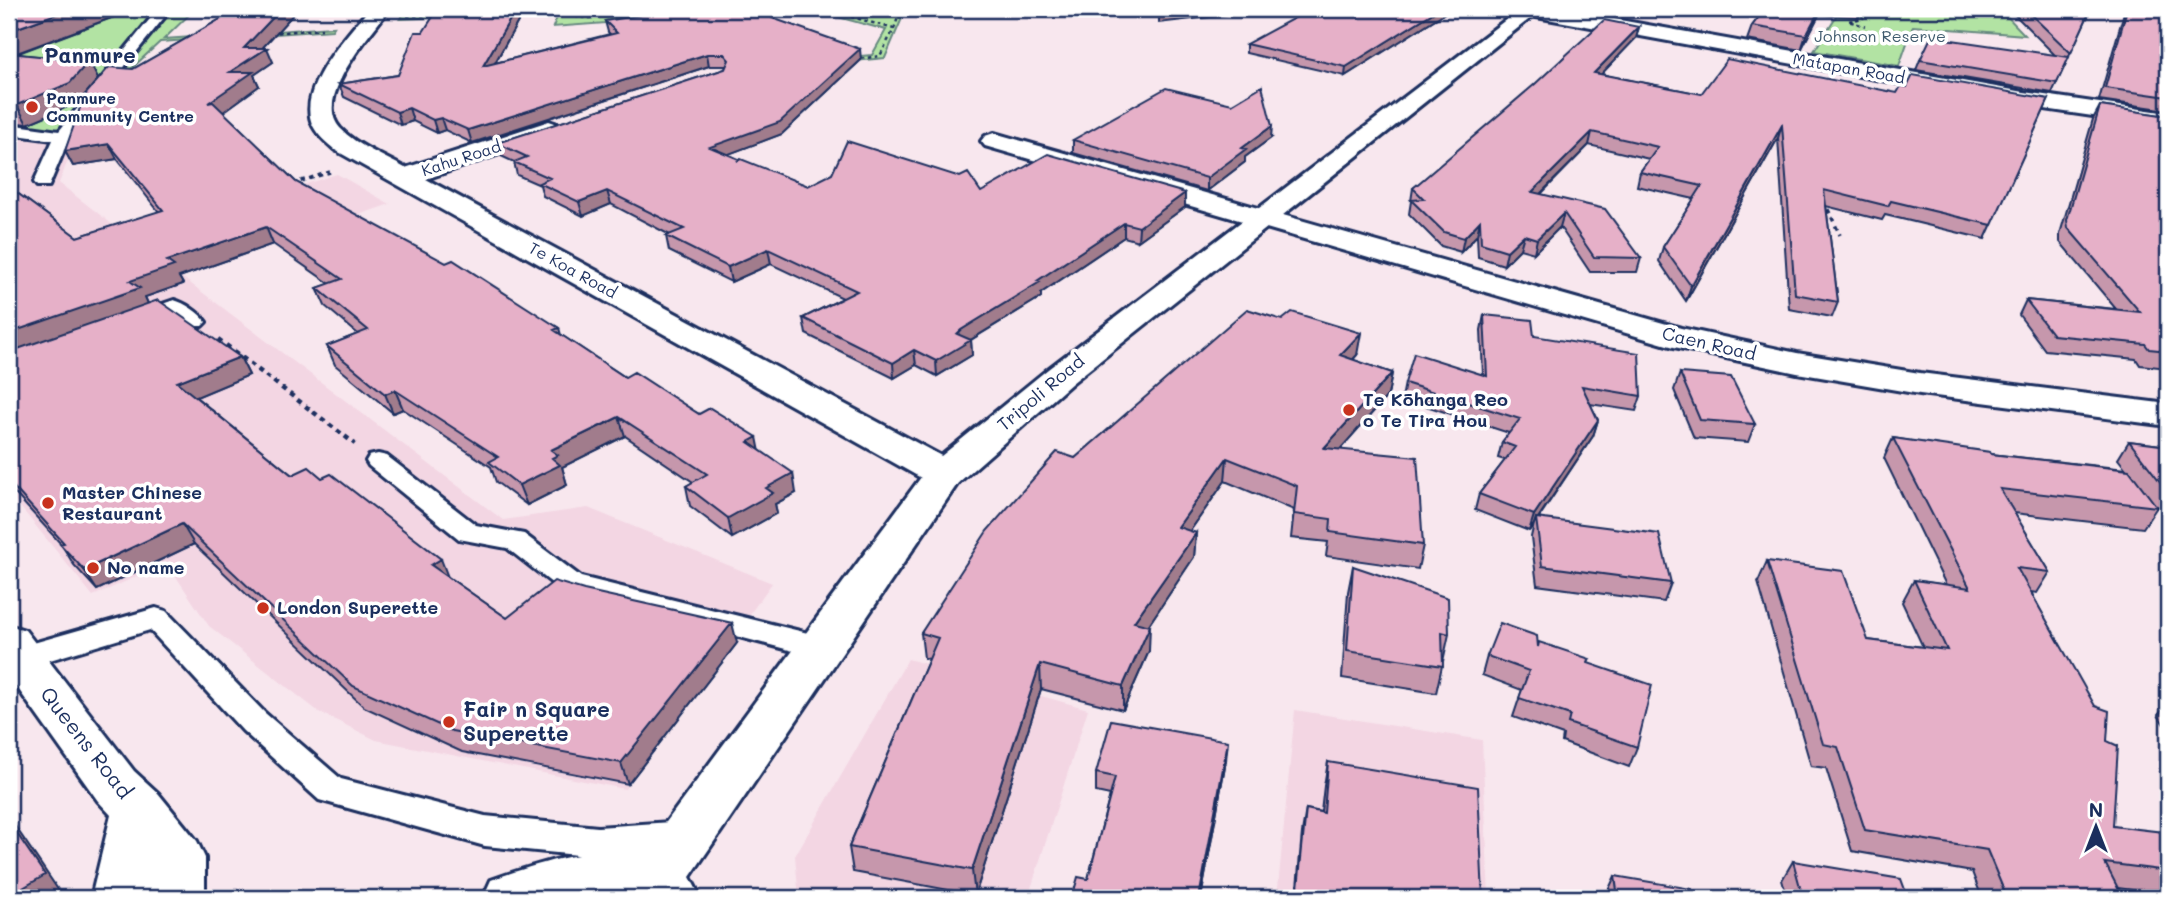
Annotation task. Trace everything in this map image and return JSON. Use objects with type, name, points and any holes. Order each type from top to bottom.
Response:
[{"type":"street","name":"Matapan Road","points":[[1532,9],[1998,94],[2168,120]]},
{"type":"street","name":"Tripoli Road","points":[[665,889],[686,836],[944,474],[1060,376],[1532,9]]},
{"type":"street","name":"Te Koa Road","points":[[389,13],[332,74],[322,91],[320,110],[326,126],[344,145],[944,474]]},
{"type":"street","name":"Kahu Road","points":[[404,177],[572,121]]},
{"type":"street","name":"Caen Road","points":[[995,141],[1674,337],[1746,354],[1973,393],[2168,415]]},
{"type":"street","name":"Queens Road","points":[[14,650],[116,786],[139,809],[177,859],[177,898]]},
{"type":"street","name":"Queens Road","points":[[119,898],[139,809]]},
{"type":"street","points":[[511,898],[598,875],[630,874],[665,889]]},
{"type":"lane","points":[[43,182],[63,136],[165,9]]},
{"type":"lane","points":[[9,129],[63,136]]},
{"type":"lane","points":[[123,324],[174,306],[195,322]]},
{"type":"lane","points":[[378,461],[468,533],[515,540],[572,584],[820,647]]},
{"type":"lane","points":[[14,650],[156,618],[254,722],[331,790],[485,831],[598,842],[686,836]]},
{"type":"path","points":[[509,12],[534,9]]},
{"type":"path","points":[[563,9],[577,17],[588,18],[677,11]]},
{"type":"path","points":[[824,9],[894,29]]},
{"type":"path","points":[[855,59],[880,56],[901,9]]},
{"type":"path","points":[[1858,9],[1863,18],[1848,21],[1865,26]]},
{"type":"path","points":[[389,13],[440,15]]},
{"type":"path","points":[[259,34],[327,29]]},
{"type":"path","points":[[284,187],[336,170]]},
{"type":"path","points":[[1823,199],[1840,235]]},
{"type":"path","points":[[195,322],[378,461]]},
{"type":"shaded area","points":[[9,132],[48,137],[78,135],[59,183],[126,235],[9,273]]},
{"type":"shaded area","points":[[337,174],[390,204],[182,277],[503,520],[588,508],[772,583],[625,789],[376,740],[319,712],[209,626],[167,563],[93,596],[9,493],[9,279]]},
{"type":"shaded area","points":[[908,659],[1088,709],[1028,898],[799,898],[795,856]]},
{"type":"shaded area","points":[[1295,710],[1482,740],[1489,898],[1277,898]]},
{"type":"green space","points":[[9,9],[195,9],[164,39],[334,27],[332,30],[160,42],[77,119],[78,135],[48,137],[9,132]]},
{"type":"green space","points":[[408,9],[906,9],[885,58],[760,70],[760,65],[872,55],[886,30],[827,14],[769,11],[553,27],[559,12],[400,19]]},
{"type":"green space","name":"Johnson Reserve","points":[[1802,9],[2000,9],[2025,35],[1913,26],[1899,66],[1814,51],[1837,15]]},
{"type":"building","points":[[9,9],[70,9],[9,31]]},
{"type":"building","points":[[238,9],[281,9],[244,48],[267,48],[230,72],[253,72],[208,103],[213,102],[296,182],[446,263],[453,260],[559,328],[554,330],[625,377],[634,372],[699,414],[710,408],[757,437],[748,442],[793,473],[766,488],[773,493],[728,518],[686,486],[707,474],[619,417],[551,450],[558,455],[552,458],[560,465],[519,485],[489,462],[498,457],[395,390],[385,394],[327,346],[368,330],[317,288],[342,279],[266,227],[167,261],[174,266],[130,281],[140,288],[9,333],[9,187],[77,237],[163,210],[109,144],[65,151],[84,96],[109,67],[133,69]]},
{"type":"building","points":[[438,9],[516,9],[483,66],[617,33],[605,21],[673,9],[772,9],[772,18],[860,49],[780,122],[710,147],[739,159],[737,161],[741,159],[808,186],[832,174],[847,141],[960,177],[968,173],[981,192],[1048,154],[1185,193],[1139,227],[1124,223],[1037,281],[1040,282],[961,330],[957,334],[971,340],[936,361],[914,350],[893,363],[803,318],[857,291],[768,249],[728,267],[666,236],[684,229],[607,191],[579,202],[539,183],[550,178],[514,162],[527,157],[497,143],[725,69],[729,60],[724,54],[707,54],[468,130],[441,118],[433,120],[409,108],[397,112],[339,84],[398,75],[415,32],[423,32]]},
{"type":"building","points":[[1160,9],[1208,9],[1159,15]]},
{"type":"building","points":[[1311,9],[1439,9],[1346,67],[1246,44]]},
{"type":"building","points":[[1765,9],[1820,9],[1806,35],[1752,26]]},
{"type":"building","points":[[2025,9],[2091,9],[2071,53]]},
{"type":"building","points":[[2127,9],[2160,9],[2168,15],[2168,97],[2105,88]]},
{"type":"building","points":[[1604,20],[1639,27],[1594,73],[1701,94],[1727,59],[1897,93],[1901,86],[1907,87],[1913,75],[2049,99],[1992,225],[1891,201],[1888,206],[1824,190],[1838,302],[1795,294],[1782,125],[1691,286],[1663,247],[1702,186],[1640,172],[1658,147],[1592,132],[1532,192],[1605,209],[1641,258],[1594,257],[1564,213],[1537,239],[1524,235],[1507,251],[1481,243],[1480,221],[1464,238],[1444,232],[1411,200],[1424,199],[1413,188],[1535,84]]},
{"type":"building","points":[[1931,37],[2069,57],[2057,83],[1920,60]]},
{"type":"building","points":[[9,53],[89,61],[70,83],[17,105],[9,104]]},
{"type":"building","points":[[1262,86],[1272,126],[1207,178],[1073,140],[1166,88],[1232,104]]},
{"type":"building","points":[[2100,106],[2168,116],[2168,351],[2149,349],[2145,344],[2053,335],[2026,300],[2140,312],[2068,228],[2067,220]]},
{"type":"building","points":[[158,300],[240,357],[177,382],[292,475],[309,467],[322,478],[331,474],[441,559],[431,565],[507,618],[554,581],[732,623],[621,763],[452,731],[353,686],[182,524],[84,570],[60,544],[64,543],[9,482],[9,352]]},
{"type":"building","points":[[1247,309],[1282,320],[1292,312],[1361,333],[1340,355],[1392,373],[1324,448],[1417,457],[1423,545],[1330,532],[1331,519],[1294,514],[1297,486],[1227,458],[1178,527],[1196,533],[1134,622],[1150,626],[1123,686],[1040,664],[972,870],[849,847],[938,638],[921,633],[987,531],[1057,452],[1075,458]]},
{"type":"building","points":[[1484,315],[1532,320],[1534,336],[1639,353],[1641,396],[1582,386],[1598,420],[1534,515],[1479,494],[1515,447],[1502,442],[1520,419],[1405,383],[1414,353],[1487,376]]},
{"type":"building","points":[[1680,373],[1731,377],[1755,424],[1700,420]]},
{"type":"building","points":[[1893,438],[1991,454],[2129,470],[2157,507],[2000,489],[2050,572],[2017,568],[2095,706],[2109,711],[2107,741],[2118,746],[2113,826],[2163,832],[2168,841],[2168,871],[2105,863],[2123,898],[2007,898],[1987,850],[1865,830],[1838,747],[1823,744],[1767,561],[1843,571],[1868,640],[1947,650],[1914,580],[1970,588]]},
{"type":"building","points":[[2129,441],[2168,446],[2168,488],[2165,488]]},
{"type":"building","points":[[1536,518],[1659,534],[1671,583],[1542,566]]},
{"type":"building","points":[[1353,566],[1448,598],[1449,634],[1442,632],[1443,666],[1347,651]]},
{"type":"building","points":[[1500,623],[1537,636],[1538,647],[1539,642],[1590,659],[1588,663],[1652,685],[1637,747],[1568,723],[1570,715],[1519,698],[1529,671],[1487,656]]},
{"type":"building","points":[[1111,720],[1228,741],[1199,898],[1072,898],[1078,877],[1088,879],[1115,777],[1096,773]]},
{"type":"building","points":[[1328,762],[1478,787],[1483,898],[1297,898],[1306,809],[1324,813]]},
{"type":"building","points":[[9,822],[45,875],[9,896]]},
{"type":"building","points":[[1793,861],[1901,879],[1908,898],[1803,898]]},
{"type":"building","points":[[1615,876],[1692,889],[1694,898],[1618,898]]},
{"type":"place","name":"Panmure Community Centre","points":[[32,107]]},
{"type":"place","name":"Te Kōhanga Reo o Te Tira Hou","points":[[1349,410]]},
{"type":"place","name":"Master Chinese Restaurant","points":[[48,503]]},
{"type":"place","name":"No name","points":[[93,568]]},
{"type":"place","name":"London Superette","points":[[263,608]]},
{"type":"place","name":"Fair n Square Superette","points":[[449,722]]},
{"type":"district","name":"Panmure","points":[[90,56]]}]
